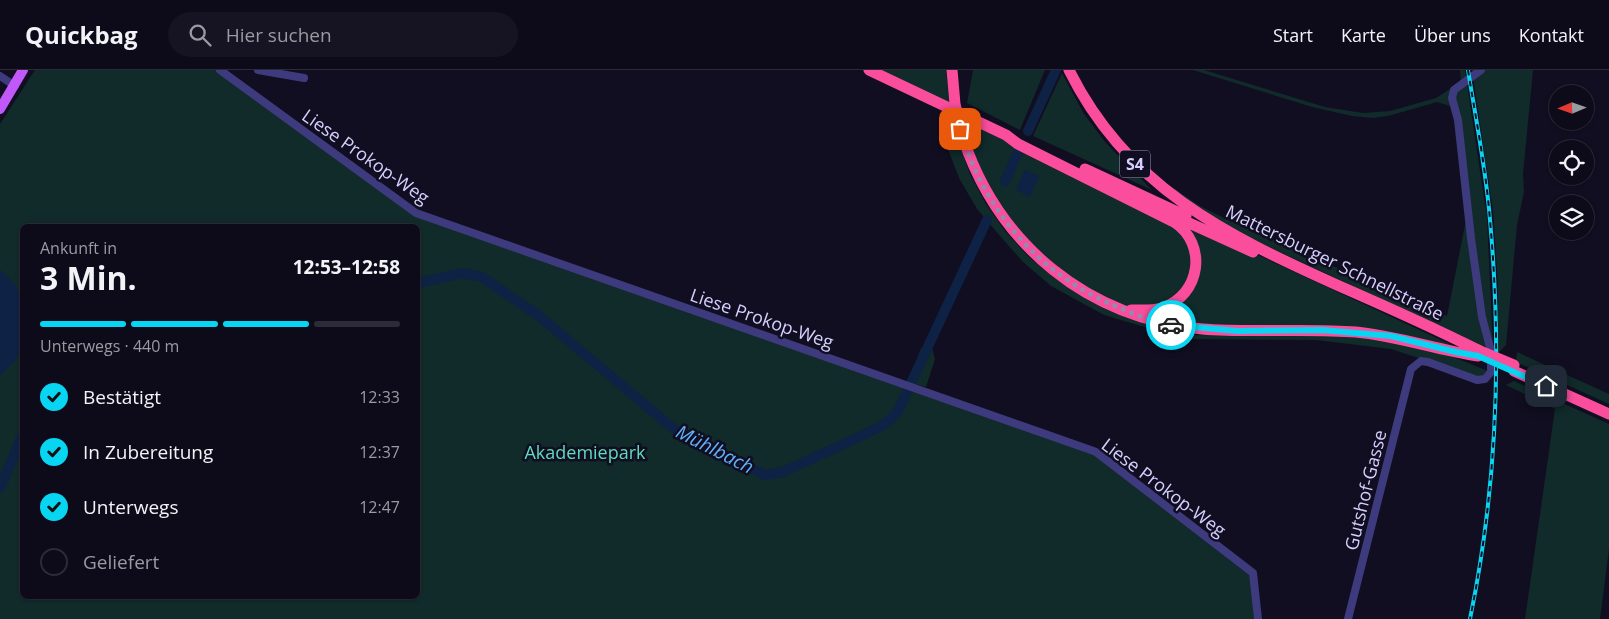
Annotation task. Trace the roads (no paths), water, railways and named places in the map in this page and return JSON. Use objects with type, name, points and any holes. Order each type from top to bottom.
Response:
[{"type":"highway","points":[[870,70],[1006,135],[1174,222],[1184,229],[1192,240],[1196,253],[1196,266],[1191,283],[1180,297],[1167,306],[1157,309],[1122,309]]},
{"type":"highway","name":"Mattersburger Schnellstraße","points":[[952,70],[955,104],[963,138],[981,184],[1001,216],[1022,241],[1065,279],[1097,299],[1148,320],[1168,324],[1238,331],[1356,332],[1391,336],[1456,352],[1478,353]]},
{"type":"highway","name":"Mattersburger Schnellstraße","points":[[1069,70],[1083,96],[1106,130],[1145,174],[1198,215],[1270,254],[1478,353],[1609,408]]},
{"type":"highway","points":[[1006,135],[1020,138],[1270,254]]},
{"type":"highway","points":[[1056,162],[1478,353]]},
{"type":"highway","name":"Mattersburger Schnellstraße","points":[[1514,368],[1609,414]]},
{"type":"main road","points":[[0,109],[23,70]]},
{"type":"street","name":"Liese Prokop-Weg","points":[[220,70],[416,213],[1096,452],[1253,573],[1258,619]]},
{"type":"street","points":[[258,70],[304,78]]},
{"type":"street","name":"Gutshof-Gasse","points":[[1348,619],[1410,369],[1421,361],[1428,362],[1477,380],[1485,379],[1491,372],[1491,351],[1482,317],[1458,120],[1452,98],[1454,90],[1481,70]]},
{"type":"street","points":[[0,76],[15,86]]},
{"type":"water","points":[[1025,170],[1039,176],[1030,197],[1016,190]]},
{"type":"water","points":[[0,270],[14,283],[20,295],[20,350],[15,361],[0,376]]},
{"type":"waterway","name":"Mühlbach","points":[[1028,131],[1056,70]]},
{"type":"waterway","name":"Mühlbach","points":[[1005,181],[1019,151]]},
{"type":"waterway","name":"Mühlbach","points":[[420,283],[463,273],[482,277],[539,316],[681,435],[765,475],[783,472],[878,428],[890,420],[898,411],[987,220]]},
{"type":"waterway","name":"Mühlbach","points":[[0,488],[20,441]]},
{"type":"railway","points":[[1468,70],[1488,201],[1496,320],[1495,420],[1491,470],[1479,570],[1470,619]]},
{"type":"park label","name":"Akademiepark","points":[[585,452]]}]
